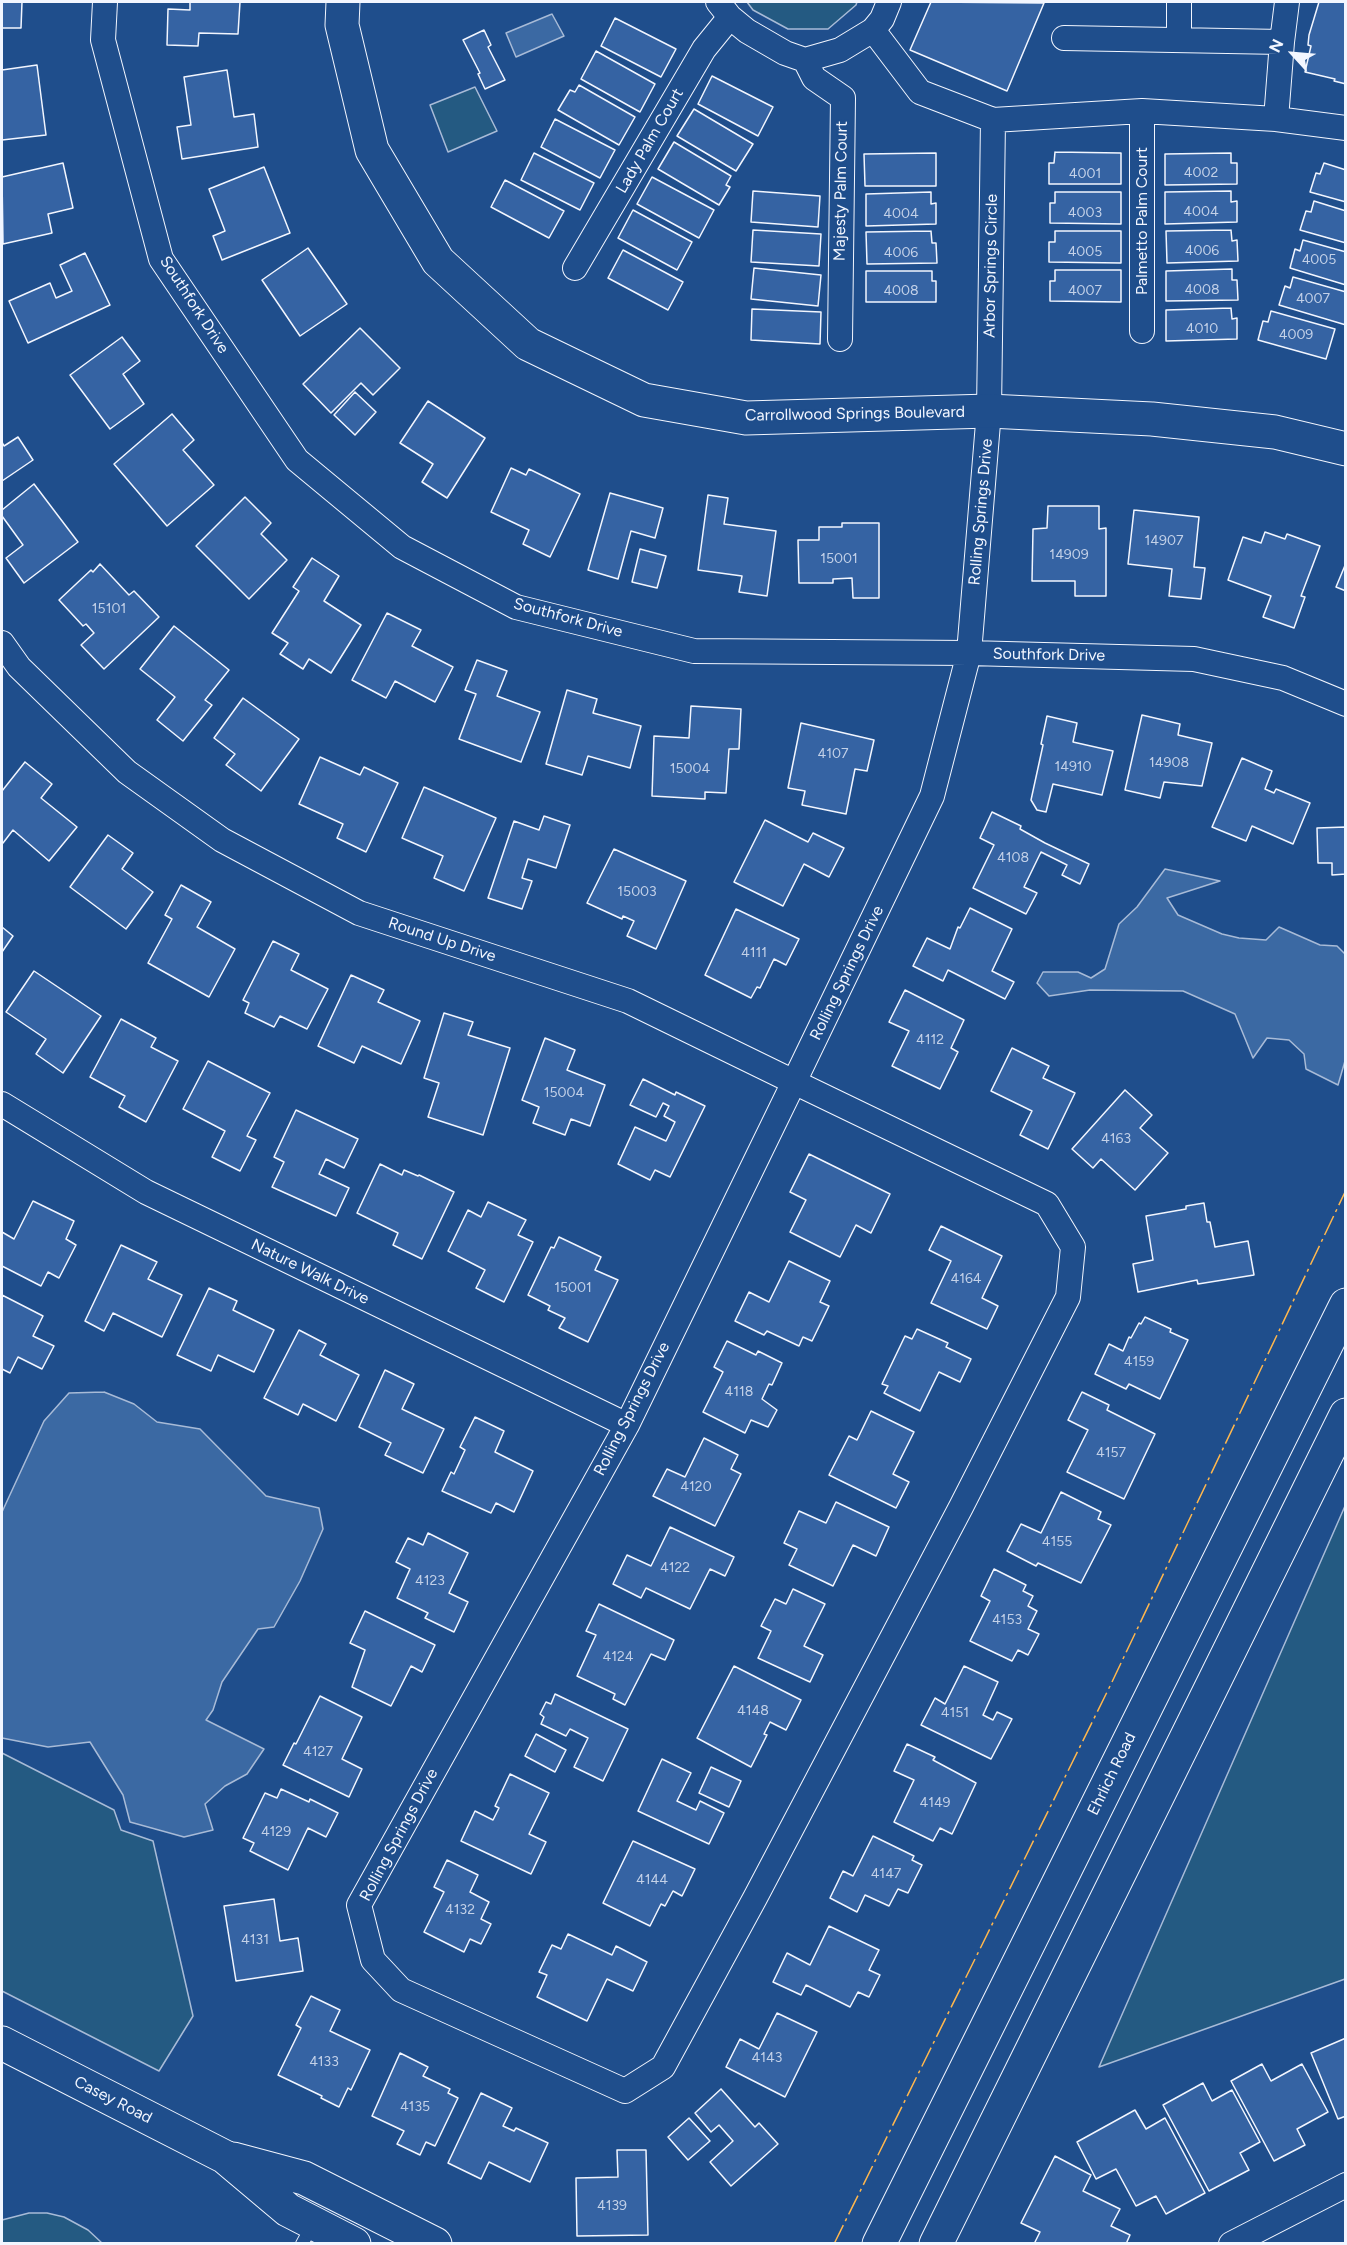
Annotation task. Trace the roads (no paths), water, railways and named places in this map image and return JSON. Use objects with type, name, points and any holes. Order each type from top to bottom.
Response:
[{"type":"main road","name":"Carrollwood Springs Boulevard","points":[[344,2],[342,25],[372,150],[438,261],[528,344],[644,400],[746,418],[989,411],[1152,419],[1275,432],[1346,449]]},
{"type":"main road","name":"Ehrlich Road","points":[[879,2244],[1346,1305]]},
{"type":"main road","points":[[936,2244],[1346,1415]]},
{"type":"main road","name":"Casey Road","points":[[2,2043],[225,2157],[304,2178],[435,2244]]},
{"type":"main road","name":"Casey Road","points":[[225,2157],[288,2210],[308,2233],[354,2244]]},
{"type":"street","name":"Southfork Drive","points":[[105,2],[103,40],[160,259],[297,460],[402,547],[516,607],[694,651],[969,653],[1194,658],[1283,678],[1346,704]]},
{"type":"street","points":[[724,9],[747,31],[785,53],[805,60],[840,50],[873,30],[882,19],[889,2]]},
{"type":"street","points":[[1179,2],[1179,40]]},
{"type":"street","points":[[1276,119],[1287,2]]},
{"type":"street","name":"Lady Palm Court","points":[[575,268],[704,49],[724,9]]},
{"type":"street","points":[[873,30],[920,92],[993,120],[1142,111],[1276,119],[1346,128]]},
{"type":"street","points":[[1064,38],[1282,42]]},
{"type":"street","name":"Majesty Palm Court","points":[[805,60],[814,78],[843,98],[840,339]]},
{"type":"street","name":"Palmetto Palm Court","points":[[1142,111],[1142,331]]},
{"type":"street","name":"Arbor Springs Circle","points":[[989,411],[993,120]]},
{"type":"street","name":"Rolling Springs Drive","points":[[938,1151],[1047,1204],[1073,1247],[1068,1297],[961,1508],[663,2067],[626,2091],[401,1989],[373,1960],[359,1905],[627,1425],[932,796],[969,653],[989,411]]},
{"type":"street","name":"Round Up Drive","points":[[2,643],[19,667],[128,771],[222,840],[359,913],[628,1001],[938,1151]]},
{"type":"street","name":"Nature Walk Drive","points":[[2,1104],[146,1192],[627,1425]]},
{"type":"street","points":[[1231,2244],[1346,2185]]}]
